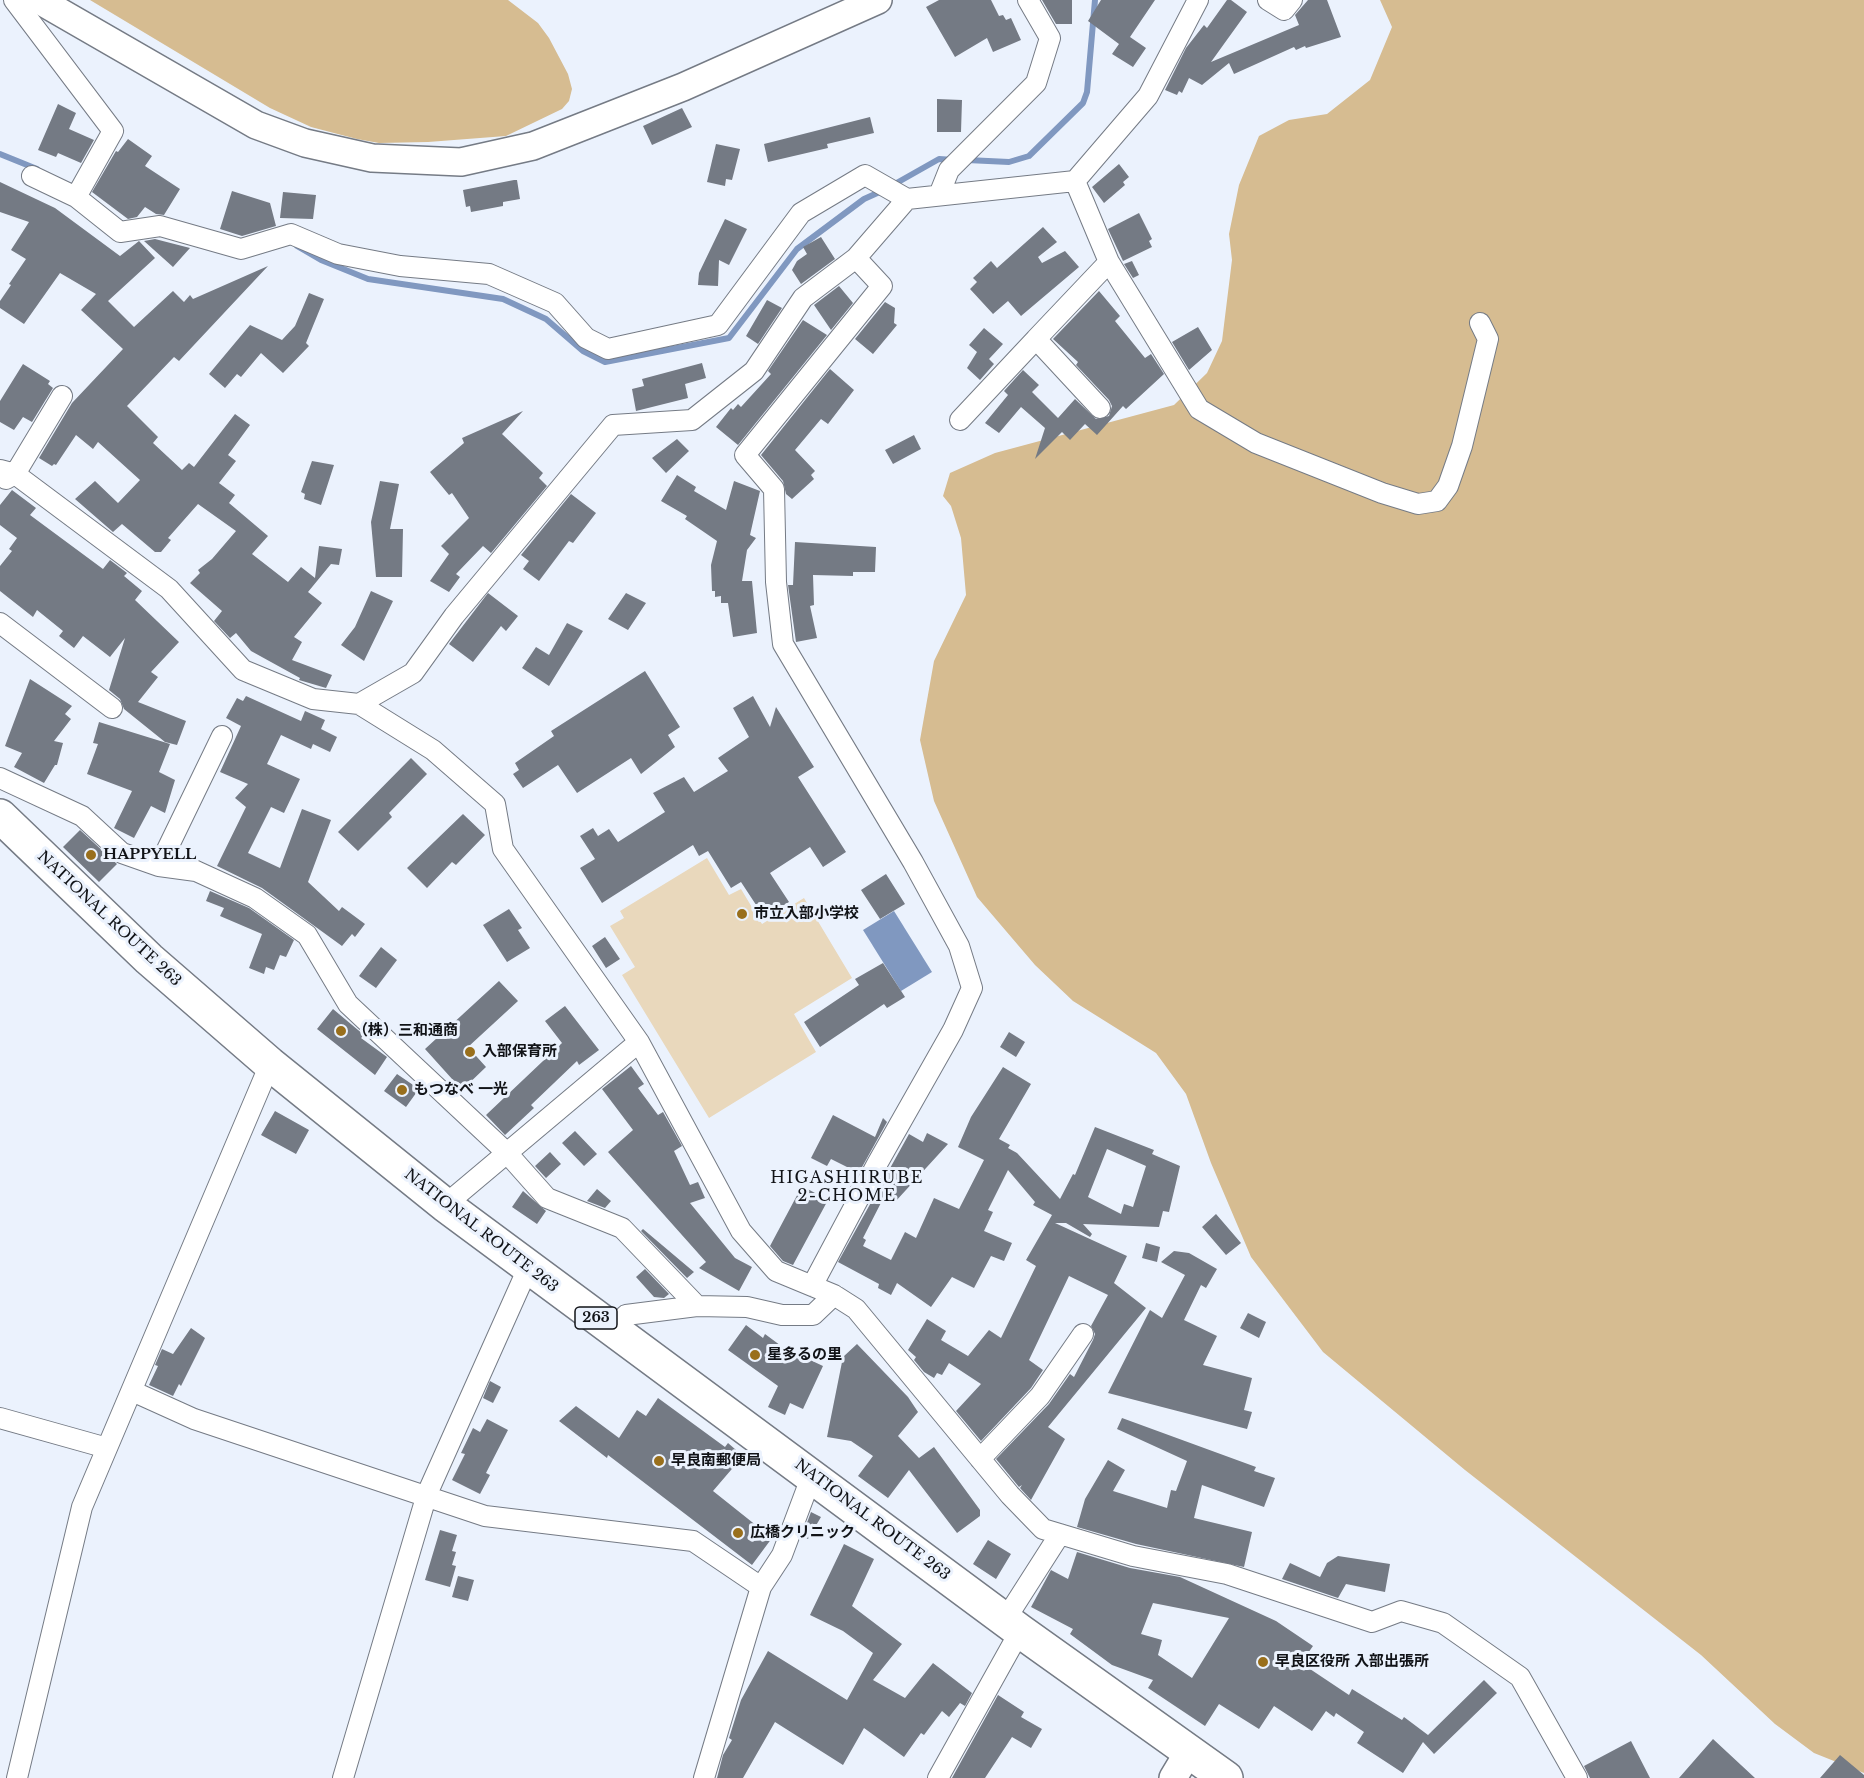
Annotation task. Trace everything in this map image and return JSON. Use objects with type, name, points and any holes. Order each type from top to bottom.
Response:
[{"type":"highway","name":"NATIONAL ROUTE 263","points":[[0,816],[149,959],[270,1064],[446,1205],[1013,1626],[1181,1766],[1226,1778]]},
{"type":"street","points":[[14,0],[113,131],[80,191]]},
{"type":"street","points":[[39,0],[256,125],[305,143],[372,158],[461,162],[533,146],[683,87],[878,0]]},
{"type":"street","points":[[939,195],[949,170],[1036,83],[1050,38],[1028,0]]},
{"type":"street","points":[[32,176],[80,191],[120,232],[160,226],[241,249],[291,234],[338,254],[400,266],[489,274],[555,303],[586,338],[609,349],[718,325],[801,213],[865,175],[901,195],[939,195],[1075,181],[1148,96],[1198,0]]},
{"type":"street","points":[[1268,0],[1284,10],[1293,0]]},
{"type":"street","points":[[1075,181],[1109,262],[1199,409],[1256,443],[1372,490],[1418,504],[1437,501],[1448,486],[1462,446],[1488,339],[1480,323]]},
{"type":"street","points":[[359,704],[413,673],[454,616],[613,425],[692,420],[754,370],[803,298],[856,258],[901,195]]},
{"type":"street","points":[[812,1286],[877,1164],[953,1030],[972,988],[959,946],[914,862],[783,644],[776,582],[774,489],[746,455],[882,286],[856,258]]},
{"type":"street","points":[[960,420],[1109,262]]},
{"type":"street","points":[[1036,339],[1100,408]]},
{"type":"street","points":[[62,396],[5,475],[169,589],[243,670],[313,699],[359,704],[433,750],[495,804],[503,849],[639,1042],[741,1231],[776,1271],[834,1295],[856,1310],[980,1459],[1043,1529],[1133,1556],[1227,1574],[1372,1622],[1401,1611],[1443,1623],[1520,1677],[1576,1778]]},
{"type":"street","points":[[0,623],[112,708]]},
{"type":"street","points":[[159,866],[222,736]]},
{"type":"street","points":[[0,778],[82,816],[122,853],[159,866],[196,871],[255,898],[307,935],[348,1004],[507,1153],[547,1198],[622,1228],[697,1306]]},
{"type":"street","points":[[446,1205],[639,1042]]},
{"type":"street","points":[[17,1778],[82,1507],[270,1064]]},
{"type":"street","points":[[343,1778],[427,1494],[528,1268]]},
{"type":"street","points":[[613,1330],[626,1315],[697,1306],[747,1307],[782,1315],[813,1315],[834,1295]]},
{"type":"street","points":[[980,1459],[1040,1396],[1083,1334]]},
{"type":"street","points":[[132,1391],[194,1419],[427,1494],[485,1516],[693,1541],[761,1587]]},
{"type":"street","points":[[0,1418],[107,1448]]},
{"type":"street","points":[[704,1778],[761,1587],[782,1555],[812,1475]]},
{"type":"street","points":[[938,1778],[1060,1534]]},
{"type":"shaded area","points":[[90,0],[508,0],[538,23],[549,38],[568,74],[572,89],[569,101],[562,109],[506,136],[379,143],[357,139],[311,127],[270,108]]},
{"type":"shaded area","points":[[1380,0],[1864,0],[1864,1773],[1814,1753],[1775,1724],[1701,1655],[1465,1470],[1323,1352],[1251,1257],[1211,1163],[1186,1094],[1156,1053],[1073,1001],[1035,965],[977,897],[934,801],[920,740],[934,661],[966,595],[961,538],[951,506],[943,496],[950,473],[995,453],[1174,405],[1207,373],[1222,341],[1232,260],[1229,234],[1239,185],[1259,136],[1289,120],[1327,114],[1370,80],[1392,27]]},
{"type":"shaded area","points":[[707,858],[729,895],[741,889],[762,924],[804,898],[852,978],[794,1014],[816,1052],[709,1118],[622,975],[635,967],[610,926],[624,918],[620,911]]},
{"type":"water","points":[[894,911],[932,972],[901,991],[863,930]]},
{"type":"building","points":[[939,0],[991,0],[999,16],[1003,15],[1006,20],[1011,18],[1021,40],[993,52],[987,38],[955,57],[926,7]]},
{"type":"building","points":[[1042,0],[1072,0],[1072,24],[1056,24]]},
{"type":"building","points":[[1101,0],[1155,0],[1130,37],[1146,48],[1133,67],[1112,54],[1119,44],[1088,21]]},
{"type":"building","points":[[1227,0],[1231,0],[1247,12],[1211,62],[1299,25],[1295,15],[1308,0],[1327,0],[1341,37],[1306,48],[1305,46],[1296,50],[1294,47],[1234,74],[1229,63],[1202,85],[1189,78],[1182,93],[1179,91],[1177,95],[1165,90],[1186,48],[1204,25],[1207,28]]},
{"type":"building","points":[[937,99],[962,100],[961,132],[937,132]]},
{"type":"building","points":[[58,104],[76,113],[69,129],[94,140],[81,163],[58,153],[56,157],[38,150]]},
{"type":"building","points":[[682,108],[692,127],[652,145],[643,126]]},
{"type":"building","points":[[870,117],[874,133],[827,144],[828,148],[768,162],[764,144]]},
{"type":"building","points":[[128,139],[152,156],[145,166],[180,189],[164,215],[156,214],[145,207],[137,217],[128,219],[92,192],[116,151],[118,152]]},
{"type":"building","points":[[716,144],[740,149],[732,180],[726,179],[725,186],[707,182]]},
{"type":"building","points":[[1119,164],[1129,177],[1123,182],[1125,185],[1104,203],[1092,187]]},
{"type":"building","points":[[517,180],[520,199],[503,202],[503,206],[471,212],[470,206],[466,207],[463,190]]},
{"type":"building","points":[[0,182],[55,208],[120,256],[139,241],[155,258],[108,301],[134,327],[173,291],[184,302],[190,295],[193,299],[268,266],[179,361],[174,357],[127,406],[158,437],[153,443],[182,470],[189,463],[194,467],[235,414],[250,425],[228,455],[236,461],[219,483],[235,495],[229,503],[268,536],[252,554],[288,582],[301,567],[315,578],[319,546],[342,549],[339,565],[331,564],[308,592],[322,603],[294,637],[302,642],[292,660],[332,675],[326,688],[299,680],[300,678],[251,651],[236,633],[230,638],[214,621],[222,611],[190,583],[200,573],[198,570],[212,559],[236,531],[198,504],[168,538],[171,540],[161,552],[155,552],[122,524],[113,532],[75,499],[95,481],[118,503],[140,480],[98,442],[93,449],[76,435],[56,465],[52,466],[39,458],[72,403],[123,349],[81,310],[96,294],[60,273],[24,324],[0,308],[0,301],[11,285],[9,284],[26,259],[11,250],[29,222],[0,212]]},
{"type":"building","points":[[232,191],[270,203],[276,226],[242,236],[220,229]]},
{"type":"building","points":[[283,192],[316,195],[313,219],[280,218]]},
{"type":"building","points":[[1139,213],[1152,239],[1149,241],[1152,247],[1123,261],[1108,229]]},
{"type":"building","points":[[725,219],[747,229],[729,265],[719,260],[718,286],[698,285],[699,273]]},
{"type":"building","points":[[1043,227],[1057,242],[1038,257],[1042,263],[1065,251],[1079,267],[1021,316],[1008,301],[993,314],[970,289],[977,282],[973,278],[991,261],[997,268]]},
{"type":"building","points":[[821,237],[835,259],[801,284],[792,270],[797,261],[807,254],[803,247]]},
{"type":"building","points":[[155,239],[190,248],[173,267],[144,241]]},
{"type":"building","points":[[1132,261],[1139,275],[1133,278],[1124,264]]},
{"type":"building","points":[[839,286],[853,303],[831,330],[814,305]]},
{"type":"building","points":[[1099,291],[1120,316],[1115,321],[1145,358],[1151,354],[1164,374],[1126,409],[1123,406],[1097,435],[1085,424],[1070,440],[1062,432],[1035,459],[1045,428],[1021,407],[999,433],[985,423],[1008,395],[1004,391],[1023,370],[1039,385],[1032,392],[1058,418],[1075,399],[1096,419],[1109,416],[1112,406],[1109,400],[1076,365],[1078,362],[1053,339]]},
{"type":"building","points":[[309,293],[324,299],[306,343],[309,346],[283,373],[261,353],[241,377],[237,374],[225,388],[209,374],[250,325],[282,340],[295,326]]},
{"type":"building","points":[[767,300],[782,308],[758,344],[746,336]]},
{"type":"building","points":[[885,302],[895,308],[894,323],[897,325],[873,354],[855,339]]},
{"type":"building","points":[[803,320],[827,335],[738,445],[716,427],[731,408],[733,410],[738,404],[741,407],[771,374],[768,371]]},
{"type":"building","points":[[1198,327],[1212,350],[1189,370],[1172,342]]},
{"type":"building","points":[[984,328],[1003,344],[989,359],[994,364],[980,380],[967,368],[977,352],[969,345]]},
{"type":"building","points":[[702,363],[706,378],[685,384],[688,398],[636,411],[632,389],[644,386],[642,379]]},
{"type":"building","points":[[23,364],[50,381],[48,384],[53,388],[32,422],[23,417],[14,430],[0,422],[0,401]]},
{"type":"building","points":[[830,369],[854,390],[828,424],[821,419],[795,450],[815,471],[811,475],[814,479],[792,499],[786,494],[783,481],[761,455]]},
{"type":"building","points":[[523,411],[502,434],[543,473],[539,478],[547,486],[491,553],[483,546],[456,574],[460,577],[449,592],[430,581],[449,554],[441,546],[469,518],[452,493],[449,495],[430,472],[464,443],[462,438]]},
{"type":"building","points":[[914,435],[921,449],[893,464],[885,450]]},
{"type":"building","points":[[677,439],[689,451],[666,473],[652,458]]},
{"type":"building","points":[[312,461],[334,465],[321,505],[304,499],[305,494],[301,492]]},
{"type":"building","points":[[677,475],[696,487],[694,491],[726,510],[734,481],[760,491],[750,535],[756,538],[747,550],[742,581],[752,581],[757,633],[733,637],[728,603],[721,603],[721,596],[715,597],[715,591],[712,591],[711,565],[717,541],[685,519],[687,516],[661,501]]},
{"type":"building","points":[[380,481],[399,484],[390,529],[403,529],[402,577],[376,577],[371,522]]},
{"type":"building","points":[[12,490],[36,508],[30,515],[103,569],[110,560],[127,573],[124,576],[142,591],[135,600],[179,642],[151,672],[158,677],[138,702],[186,721],[177,745],[165,742],[124,709],[120,699],[109,690],[125,638],[110,657],[83,636],[74,648],[59,636],[63,631],[37,610],[33,617],[0,591],[0,566],[12,551],[9,549],[17,538],[0,525],[0,505]]},
{"type":"building","points":[[571,494],[596,513],[573,543],[569,541],[539,581],[523,569],[529,561],[521,555]]},
{"type":"building","points":[[795,542],[876,547],[875,572],[853,572],[853,576],[813,575],[814,605],[810,606],[817,638],[796,642],[788,585],[793,585]]},
{"type":"building","points":[[371,591],[393,601],[364,661],[341,645],[355,627]]},
{"type":"building","points":[[488,593],[518,616],[506,631],[501,626],[473,662],[449,644]]},
{"type":"building","points":[[626,593],[646,603],[628,630],[608,619]]},
{"type":"building","points":[[567,623],[583,631],[549,686],[522,668],[536,647],[549,655]]},
{"type":"building","points":[[645,671],[680,727],[668,735],[675,747],[641,774],[631,758],[577,793],[558,765],[523,788],[513,774],[519,770],[515,763],[554,736],[551,731]]},
{"type":"building","points":[[30,679],[72,706],[65,714],[71,719],[54,741],[63,743],[57,765],[44,783],[14,767],[22,753],[5,746]]},
{"type":"building","points":[[246,696],[301,721],[305,711],[325,720],[321,729],[337,737],[330,752],[313,744],[311,749],[281,735],[267,764],[300,779],[284,813],[271,807],[248,853],[280,868],[302,809],[331,820],[308,882],[339,911],[342,907],[365,924],[355,937],[352,934],[342,946],[262,888],[217,866],[246,807],[235,798],[248,784],[220,772],[241,726],[226,718],[237,698],[243,701]]},
{"type":"building","points":[[753,696],[770,727],[776,707],[814,767],[798,777],[846,852],[823,867],[810,847],[770,873],[789,902],[764,917],[741,882],[731,888],[708,851],[699,856],[693,845],[602,903],[580,868],[595,859],[580,836],[593,828],[598,836],[609,829],[618,842],[665,812],[653,793],[684,777],[694,792],[728,771],[718,758],[749,737],[733,708]]},
{"type":"building","points":[[99,722],[170,744],[159,772],[175,780],[165,813],[151,806],[134,838],[114,828],[132,791],[87,774],[98,744],[93,743]]},
{"type":"building","points":[[411,758],[427,774],[389,813],[392,817],[358,851],[338,832]]},
{"type":"building","points":[[463,814],[485,835],[456,865],[452,862],[427,888],[407,868]]},
{"type":"building","name":"HAPPYELL","points":[[80,830],[117,864],[99,882],[63,847]]},
{"type":"building","points":[[886,874],[905,904],[880,919],[861,890]]},
{"type":"building","points":[[210,891],[249,908],[294,940],[286,957],[280,955],[274,970],[266,967],[264,974],[249,968],[262,934],[220,916],[224,908],[206,901]]},
{"type":"building","points":[[509,909],[522,928],[518,930],[530,948],[507,962],[483,925]]},
{"type":"building","points":[[605,937],[620,959],[606,968],[592,946]]},
{"type":"building","points":[[381,947],[397,960],[376,988],[359,976]]},
{"type":"building","points":[[883,963],[905,997],[887,1008],[884,1004],[820,1047],[804,1022],[859,985],[855,979]]},
{"type":"building","points":[[499,981],[518,1001],[468,1047],[486,1067],[462,1090],[425,1049]]},
{"type":"building","points":[[565,1006],[599,1050],[579,1065],[577,1061],[531,1105],[534,1108],[505,1135],[486,1115],[562,1043],[545,1021]]},
{"type":"building","points":[[333,1009],[364,1035],[361,1038],[387,1057],[375,1075],[317,1029]]},
{"type":"building","points":[[1009,1032],[1025,1042],[1016,1057],[1000,1047]]},
{"type":"building","points":[[631,1066],[644,1084],[638,1088],[658,1115],[663,1112],[682,1146],[674,1151],[690,1185],[698,1182],[705,1198],[690,1203],[735,1258],[752,1267],[739,1291],[699,1268],[706,1262],[608,1152],[633,1130],[602,1089]]},
{"type":"building","points":[[1003,1067],[1031,1084],[999,1139],[1010,1145],[1008,1148],[1017,1153],[1060,1199],[1073,1174],[1075,1175],[1095,1127],[1154,1150],[1152,1154],[1180,1166],[1169,1212],[1163,1211],[1159,1227],[1083,1224],[1092,1234],[1090,1237],[1066,1223],[1055,1223],[1127,1256],[1114,1283],[1146,1308],[1048,1427],[1065,1439],[1031,1500],[1020,1488],[1022,1485],[1019,1487],[996,1459],[1049,1404],[1070,1374],[1074,1377],[1095,1334],[1091,1326],[1108,1295],[1069,1276],[1029,1360],[1043,1370],[1031,1388],[981,1441],[956,1411],[981,1384],[949,1363],[942,1375],[937,1373],[934,1378],[924,1372],[914,1360],[916,1357],[908,1350],[927,1319],[946,1331],[941,1340],[968,1356],[989,1330],[1001,1338],[1036,1266],[1026,1260],[1052,1215],[1033,1205],[1035,1202],[1008,1170],[988,1210],[993,1212],[984,1231],[1012,1243],[1004,1261],[991,1256],[974,1288],[952,1277],[931,1307],[897,1283],[891,1295],[878,1288],[879,1284],[838,1262],[909,1134],[923,1142],[927,1133],[948,1144],[895,1202],[886,1193],[863,1238],[866,1240],[863,1246],[891,1260],[905,1232],[916,1238],[934,1198],[959,1209],[984,1160],[958,1147],[971,1117]],"holes":[[[1107,1149],[1146,1166],[1133,1207],[1124,1204],[1121,1214],[1088,1197]]]},
{"type":"building","name":"もつなべ 一光","points":[[397,1074],[419,1089],[406,1107],[384,1091]]},
{"type":"building","points":[[275,1111],[309,1130],[296,1154],[261,1135]]},
{"type":"building","points":[[833,1115],[875,1137],[883,1118],[887,1122],[846,1196],[857,1172],[831,1159],[827,1166],[811,1158]]},
{"type":"building","points":[[575,1131],[597,1154],[584,1166],[562,1143]]},
{"type":"building","points":[[550,1152],[561,1164],[546,1178],[535,1166]]},
{"type":"building","points":[[802,1186],[828,1200],[793,1265],[783,1261],[770,1246]]},
{"type":"building","points":[[597,1189],[611,1201],[605,1208],[587,1201]]},
{"type":"building","points":[[523,1191],[546,1211],[537,1224],[512,1207]]},
{"type":"building","points":[[1216,1214],[1241,1243],[1226,1255],[1202,1227]]},
{"type":"building","points":[[643,1229],[694,1272],[687,1278],[641,1231]]},
{"type":"building","points":[[1146,1243],[1160,1247],[1157,1262],[1142,1258]]},
{"type":"building","points":[[1174,1251],[1189,1253],[1217,1269],[1206,1288],[1201,1285],[1184,1320],[1217,1336],[1203,1365],[1252,1378],[1244,1410],[1252,1412],[1247,1429],[1108,1393],[1150,1310],[1162,1318],[1185,1275],[1161,1262]]},
{"type":"building","points":[[645,1269],[669,1294],[664,1298],[654,1297],[636,1277]]},
{"type":"building","points":[[1248,1313],[1266,1322],[1259,1338],[1240,1328]]},
{"type":"building","points":[[746,1325],[763,1338],[765,1334],[792,1354],[793,1352],[823,1366],[803,1409],[790,1403],[785,1415],[768,1407],[778,1386],[728,1350]]},
{"type":"building","points":[[191,1328],[205,1338],[181,1386],[179,1384],[173,1396],[149,1385],[158,1366],[155,1365],[162,1349],[173,1354]]},
{"type":"building","points":[[857,1344],[908,1397],[918,1412],[898,1436],[919,1458],[934,1447],[980,1510],[980,1516],[957,1533],[909,1470],[888,1498],[858,1476],[873,1456],[851,1441],[827,1437],[843,1357]]},
{"type":"building","points":[[490,1381],[501,1387],[493,1403],[483,1398]]},
{"type":"building","points":[[658,1398],[725,1447],[728,1443],[743,1456],[713,1491],[772,1538],[752,1565],[608,1455],[607,1458],[559,1421],[576,1406],[619,1438],[637,1410],[646,1416]]},
{"type":"building","points":[[1122,1418],[1256,1467],[1254,1471],[1275,1478],[1264,1507],[1202,1485],[1194,1518],[1252,1532],[1244,1567],[1136,1544],[1077,1527],[1085,1499],[1108,1460],[1125,1470],[1113,1491],[1167,1508],[1171,1490],[1176,1491],[1187,1461],[1117,1429]]},
{"type":"building","points":[[487,1419],[508,1430],[486,1473],[490,1475],[480,1494],[452,1480],[465,1454],[461,1453],[473,1428],[480,1432]]},
{"type":"building","points":[[811,1512],[821,1517],[808,1539],[802,1536]]},
{"type":"building","points":[[440,1530],[457,1535],[452,1551],[456,1552],[452,1565],[456,1566],[450,1587],[425,1580]]},
{"type":"building","points":[[988,1540],[1011,1554],[996,1579],[973,1564]]},
{"type":"building","points":[[844,1544],[874,1559],[852,1606],[902,1644],[873,1680],[905,1698],[933,1663],[972,1693],[965,1706],[960,1703],[949,1717],[942,1711],[924,1735],[921,1733],[904,1757],[864,1728],[843,1765],[775,1722],[743,1778],[717,1778],[723,1755],[732,1740],[729,1738],[741,1700],[768,1651],[847,1700],[873,1653],[843,1631],[810,1615]]},
{"type":"building","points":[[1077,1552],[1130,1568],[1180,1577],[1276,1621],[1313,1646],[1301,1663],[1349,1695],[1352,1689],[1402,1720],[1404,1717],[1428,1735],[1484,1680],[1497,1693],[1434,1754],[1423,1742],[1403,1773],[1357,1743],[1364,1732],[1336,1713],[1334,1717],[1326,1711],[1312,1731],[1274,1706],[1259,1729],[1219,1704],[1205,1726],[1148,1688],[1153,1680],[1112,1665],[1070,1634],[1073,1629],[1031,1607],[1051,1570],[1068,1579]],"holes":[[[1153,1603],[1229,1618],[1192,1678],[1158,1655],[1162,1640],[1141,1634]]]},
{"type":"building","points":[[1338,1556],[1390,1564],[1385,1592],[1346,1584],[1338,1598],[1282,1579],[1290,1563],[1320,1577],[1327,1563]]},
{"type":"building","points":[[458,1576],[474,1580],[468,1601],[452,1597]]},
{"type":"building","points":[[998,1695],[1024,1712],[1021,1717],[1042,1729],[1031,1748],[1012,1737],[985,1778],[952,1778]]},
{"type":"building","points":[[1713,1739],[1755,1778],[1679,1778]]},
{"type":"building","points":[[1631,1741],[1650,1778],[1590,1778],[1584,1766]]},
{"type":"building","points":[[1840,1755],[1864,1775],[1864,1778],[1820,1778]]},
{"type":"waterway","points":[[967,160],[1009,162],[1029,156],[1083,103],[1087,92],[1095,0]]},
{"type":"waterway","points":[[0,154],[37,169]]},
{"type":"waterway","points":[[893,185],[939,159],[954,160]]},
{"type":"waterway","points":[[297,246],[321,260],[368,279],[503,299],[546,319],[583,351],[605,362],[729,338],[797,249],[864,199],[884,190]]},
{"type":"place","name":"HAPPYELL","points":[[91,855]]},
{"type":"place","name":"市立入部小学校","points":[[742,914]]},
{"type":"place","name":"（株）三和通商","points":[[341,1031]]},
{"type":"place","name":"入部保育所","points":[[470,1052]]},
{"type":"place","name":"もつなべ 一光","points":[[402,1090]]},
{"type":"place","name":"星多るの里","points":[[755,1355]]},
{"type":"place","name":"早良南郵便局","points":[[659,1461]]},
{"type":"place","name":"広橋クリニック","points":[[738,1533]]},
{"type":"place","name":"早良区役所 入部出張所","points":[[1263,1662]]},
{"type":"district","name":"HIGASHIIRUBE 2-CHOME","points":[[847,1187]]}]
